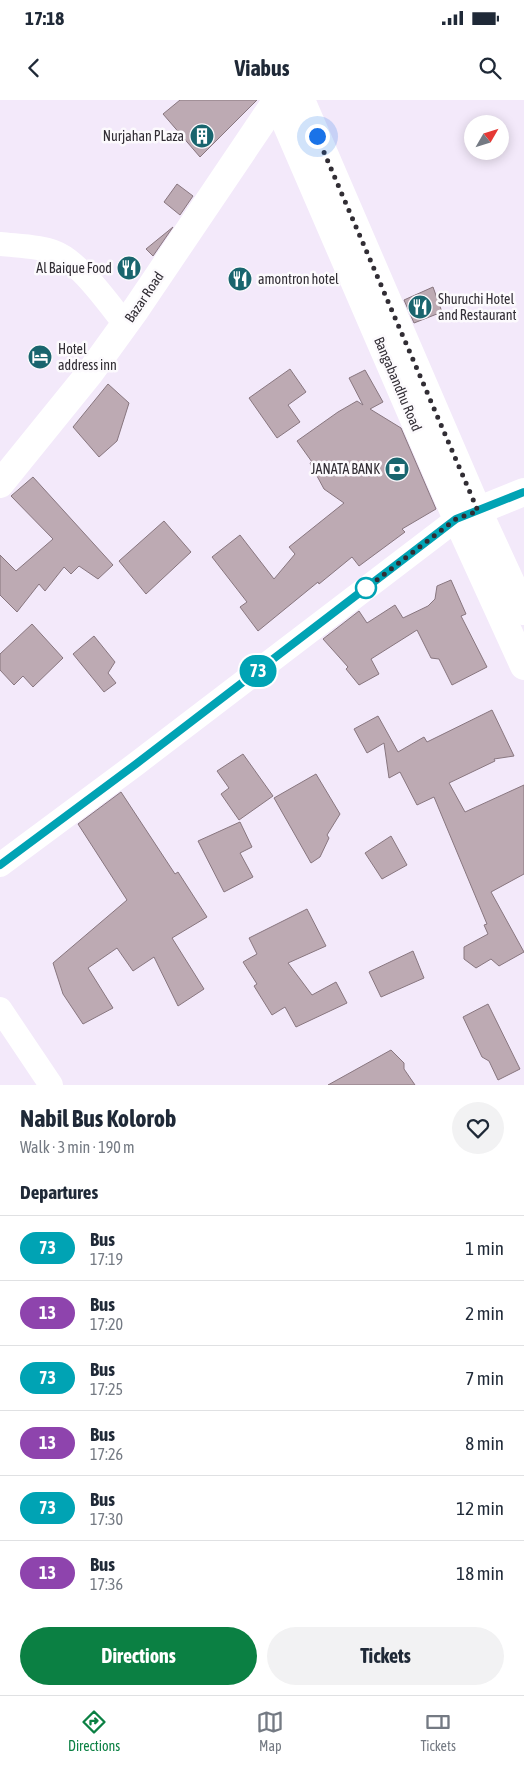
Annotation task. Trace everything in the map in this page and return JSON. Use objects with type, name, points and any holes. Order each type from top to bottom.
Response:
[{"type":"main road","name":"Bazar Road","points":[[0,484],[77,389],[125,324],[283,100]]},
{"type":"main road","name":"Bangabandhu Road","points":[[283,100],[467,515],[524,666]]},
{"type":"main road","points":[[467,515],[524,492]]},
{"type":"main road","name":"Bangabandhu Road","points":[[467,515],[524,611]]},
{"type":"street","points":[[0,244],[54,252],[69,260],[88,279],[125,324]]},
{"type":"street","points":[[0,865],[467,515]]},
{"type":"street","points":[[0,1009],[51,1085]]},
{"type":"building","name":"Nurjahan PLaza","points":[[180,100],[257,100],[200,157],[163,114]]},
{"type":"building","points":[[177,184],[193,196],[180,215],[164,202]]},
{"type":"building","points":[[173,227],[153,256],[146,249]]},
{"type":"building","name":"Shuruchi Hotel and Restaurant","points":[[433,287],[442,312],[414,323],[404,300]]},
{"type":"building","points":[[290,369],[306,392],[288,405],[300,422],[277,438],[249,398]]},
{"type":"building","points":[[365,370],[383,402],[370,409],[401,428],[436,509],[402,529],[405,532],[359,566],[352,557],[258,631],[240,607],[247,602],[212,557],[240,535],[274,579],[295,554],[289,547],[344,503],[324,489],[310,463],[312,462],[297,441],[357,401],[363,405],[349,378]]},
{"type":"building","points":[[108,384],[129,403],[117,441],[99,457],[73,427]]},
{"type":"building","points":[[33,477],[113,565],[98,579],[79,566],[71,574],[64,567],[45,591],[39,584],[17,612],[0,595],[0,555],[16,571],[53,539],[11,496]]},
{"type":"building","points":[[164,521],[191,552],[146,594],[119,561]]},
{"type":"building","points":[[451,580],[466,614],[461,616],[487,667],[452,685],[439,659],[431,658],[417,630],[371,659],[379,674],[359,685],[346,669],[348,667],[323,639],[359,611],[367,623],[395,605],[403,618],[428,606],[435,599],[437,586]]},
{"type":"building","points":[[32,624],[63,658],[33,687],[23,676],[14,685],[0,670],[0,654]]},
{"type":"building","points":[[94,636],[115,662],[108,673],[116,683],[104,692],[73,654]]},
{"type":"building","points":[[492,710],[514,756],[494,759],[495,761],[449,783],[465,812],[524,785],[524,874],[491,892],[524,952],[499,966],[491,959],[476,968],[464,959],[464,947],[488,934],[484,925],[487,924],[434,797],[417,805],[400,772],[389,778],[384,743],[367,753],[354,729],[378,716],[398,752],[424,737],[427,742]]},
{"type":"building","points":[[243,754],[273,796],[239,820],[221,794],[229,788],[217,771]]},
{"type":"building","points":[[316,774],[340,814],[327,835],[329,838],[320,857],[311,863],[274,798]]},
{"type":"building","points":[[121,792],[175,874],[178,872],[207,917],[172,938],[204,989],[178,1006],[154,957],[133,971],[117,948],[88,968],[113,1008],[83,1024],[63,994],[53,963],[127,900],[78,824]]},
{"type":"building","points":[[240,822],[252,847],[240,853],[253,877],[224,892],[198,841]]},
{"type":"building","points":[[391,836],[407,865],[382,879],[365,853]]},
{"type":"building","points":[[307,909],[326,946],[288,963],[312,995],[336,982],[347,1003],[296,1027],[285,1007],[272,1015],[254,986],[257,984],[243,962],[257,954],[249,938]]},
{"type":"building","points":[[413,951],[424,978],[381,997],[369,972]]},
{"type":"building","points":[[488,1004],[520,1069],[498,1080],[489,1061],[482,1057],[463,1017]]},
{"type":"building","points":[[391,1050],[404,1063],[404,1069],[415,1085],[328,1085]]},
{"type":"bus line","name":"73","points":[[0,865],[136,764],[456,519],[524,492]]},
{"type":"place","name":"Nurjahan PLaza","points":[[202,136]]},
{"type":"place","name":"Al Baique Food","points":[[129,268]]},
{"type":"place","name":"amontron hotel","points":[[240,279]]},
{"type":"place","name":"Shuruchi Hotel and Restaurant","points":[[420,307]]},
{"type":"place","name":"Hotel address inn","points":[[40,357]]},
{"type":"place","name":"JANATA BANK","points":[[397,469]]},
{"type":"route","points":[[317,136],[478,511],[456,519],[366,588]]}]
